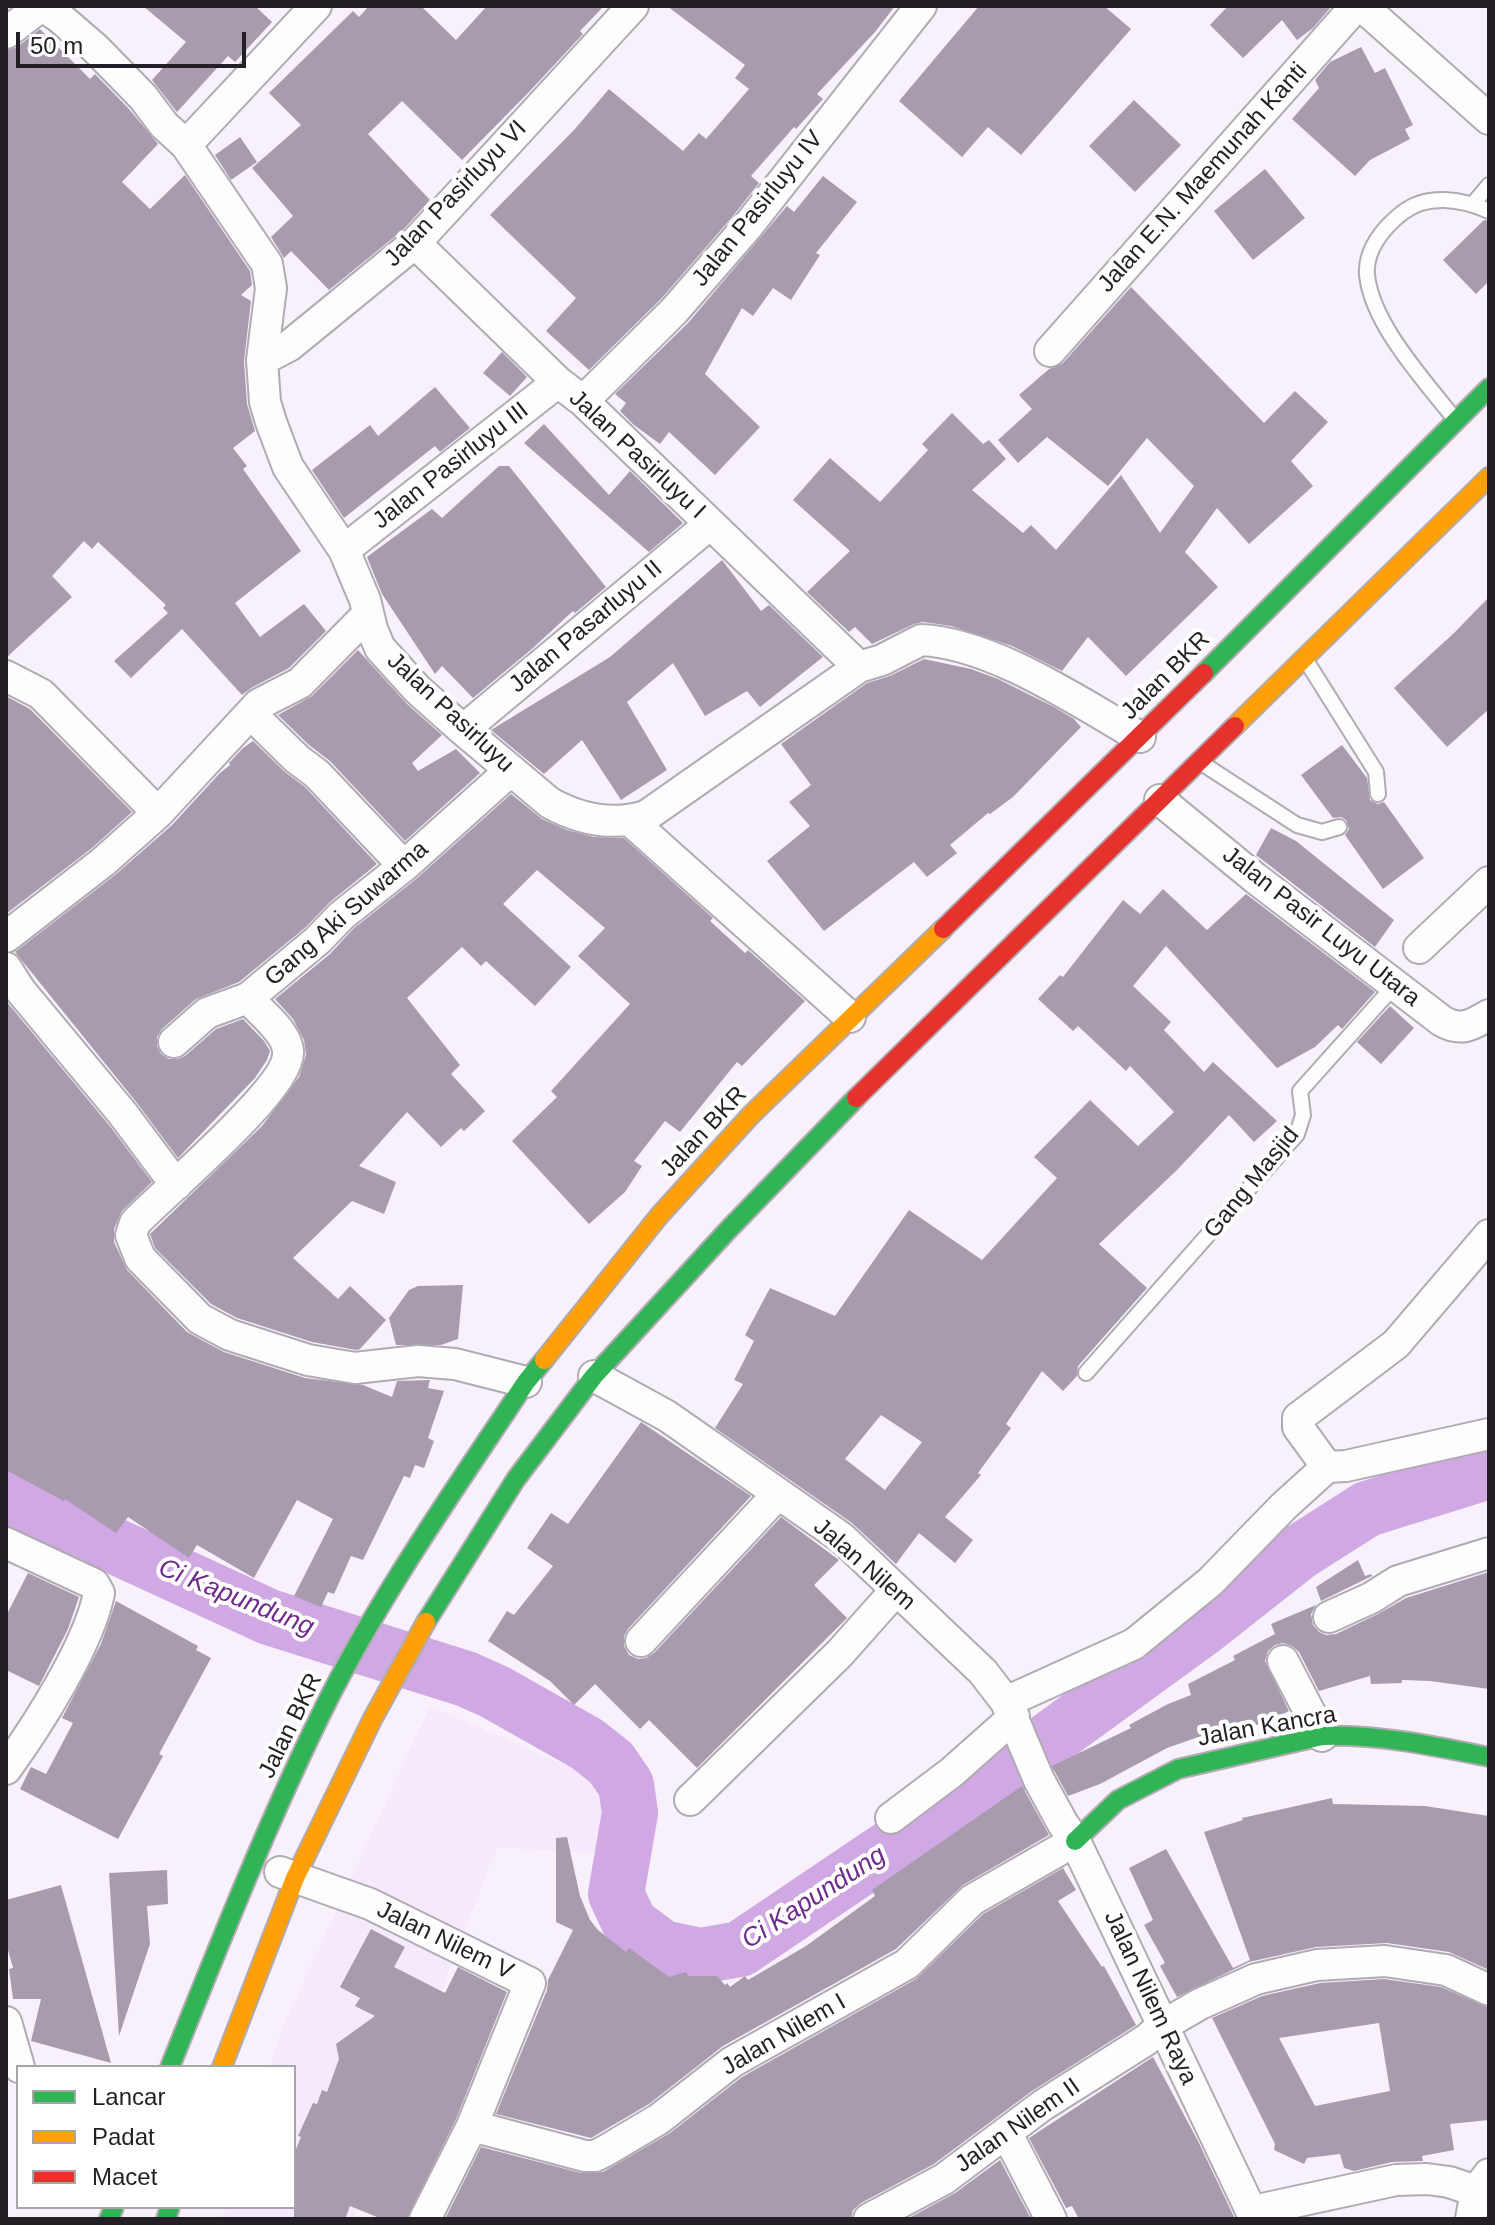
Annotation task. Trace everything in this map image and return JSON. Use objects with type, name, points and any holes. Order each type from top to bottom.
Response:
[{"type":"main road","name":"Jalan BKR","points":[[171,2065],[252,1862],[326,1704],[390,1589],[526,1382],[659,1216],[751,1115],[1140,737],[1489,388]]},
{"type":"main road","points":[[223,2065],[295,1878],[373,1718],[433,1609],[516,1479],[594,1376],[729,1229],[908,1045],[1489,477]]},
{"type":"main road","name":"Jalan Kancra","points":[[1075,1841],[1118,1800],[1178,1769],[1322,1736],[1346,1735],[1415,1743],[1489,1757]]},
{"type":"street","name":"Jalan Pasirluyu","points":[[6,33],[41,6],[95,48],[186,145],[267,264],[271,288],[262,360],[265,402],[288,467],[344,550],[365,600],[380,648],[417,689],[550,803],[595,820],[616,823],[631,821]]},
{"type":"street","points":[[186,145],[316,6]]},
{"type":"street","name":"Jalan Pasirluyu VI","points":[[262,360],[289,346],[415,243],[633,6]]},
{"type":"street","name":"Jalan Pasirluyu IV","points":[[583,401],[674,311],[737,239],[921,6]]},
{"type":"street","points":[[1359,6],[1489,119]]},
{"type":"street","name":"Jalan E.N. Maemunah Kanti","points":[[1050,351],[1359,6]]},
{"type":"street","name":"Jalan Pasirluyu I","points":[[415,243],[859,667]]},
{"type":"street","name":"Jalan Pasirluyu III","points":[[344,550],[558,382]]},
{"type":"street","name":"Jalan Pasarluyu II","points":[[463,730],[710,524]]},
{"type":"street","points":[[6,937],[103,862],[158,813],[259,704],[300,683],[368,614]]},
{"type":"street","points":[[850,1017],[631,821],[646,816],[859,667],[882,660],[921,640],[969,650],[1047,682],[1140,737]]},
{"type":"street","points":[[6,676],[41,694],[158,813]]},
{"type":"street","points":[[251,714],[317,774],[404,866]]},
{"type":"street","name":"Gang Aki Suwarma","points":[[174,1042],[207,1013],[248,998],[318,940],[341,916],[404,866],[511,770]]},
{"type":"street","name":"Jalan Pasir Luyu Utara","points":[[1160,800],[1255,878],[1442,1021],[1458,1028],[1467,1027],[1489,1015]]},
{"type":"street","points":[[1419,948],[1489,882]]},
{"type":"street","points":[[6,968],[20,990],[123,1114],[176,1185]]},
{"type":"street","points":[[248,998],[284,1039],[289,1052],[286,1063],[268,1091],[135,1223],[131,1235],[140,1258],[200,1319],[230,1335],[308,1360],[355,1368],[418,1361],[455,1364],[526,1382]]},
{"type":"street","points":[[1327,1467],[1298,1427],[1298,1418],[1396,1344],[1489,1235]]},
{"type":"street","name":"Jalan Nilem","points":[[594,1376],[667,1416],[842,1538],[983,1672],[1013,1715],[1039,1780]]},
{"type":"street","points":[[891,1818],[952,1772],[1013,1715],[1134,1644],[1210,1582],[1327,1467],[1346,1466],[1489,1434]]},
{"type":"street","points":[[641,1641],[777,1495]]},
{"type":"street","points":[[6,1543],[94,1584],[99,1593],[75,1654],[34,1730],[6,1769]]},
{"type":"street","points":[[1329,1617],[1384,1592],[1398,1581],[1489,1553]]},
{"type":"street","points":[[690,1800],[840,1653],[896,1590]]},
{"type":"street","points":[[1283,1661],[1322,1736]]},
{"type":"street","name":"Jalan Nilem Raya","points":[[1039,1780],[1075,1841],[1254,2215]]},
{"type":"street","name":"Jalan Nilem I","points":[[472,2126],[595,2156],[659,2119],[732,2062],[907,1964],[972,1900],[1075,1841]]},
{"type":"street","name":"Jalan Nilem V","points":[[252,1862],[370,1904],[529,1982],[472,2126],[425,2219]]},
{"type":"street","name":"Jalan Nilem II","points":[[869,2219],[944,2179],[1043,2105],[1146,2040],[1162,2026],[1200,2004],[1256,1979],[1317,1965],[1385,1961],[1446,1970],[1489,1990]]},
{"type":"street","points":[[6,2022],[17,2065]]},
{"type":"street","points":[[1007,2134],[1051,2219]]},
{"type":"street","points":[[1254,2215],[1396,2180],[1449,2182],[1478,2204]]},
{"type":"lane","points":[[1473,204],[1489,185]]},
{"type":"lane","points":[[1456,420],[1395,340],[1376,308],[1367,275],[1370,253],[1378,236],[1403,212],[1424,200],[1473,204],[1489,211]]},
{"type":"lane","points":[[1305,658],[1376,772],[1378,794]]},
{"type":"lane","points":[[1199,762],[1297,825],[1322,832],[1339,827]]},
{"type":"lane","name":"Gang Masjid","points":[[1086,1373],[1297,1134],[1303,1115],[1300,1091],[1395,985]]},
{"type":"shaded area","points":[[430,1706],[625,1791],[593,1853],[497,1847],[353,2219],[222,2219],[224,2209],[296,2209],[296,2065],[271,2065],[280,2034]]},
{"type":"building","points":[[143,6],[255,6],[272,22],[235,62],[228,56],[177,112],[152,80],[186,42]]},
{"type":"building","points":[[369,6],[421,6],[456,40],[487,6],[604,6],[580,31],[583,34],[462,160],[402,101],[368,134],[430,200],[403,230],[329,290],[291,251],[284,258],[271,237],[293,216],[252,168],[301,125],[269,93],[353,11],[359,17]]},
{"type":"building","points":[[667,6],[895,6],[817,94],[823,99],[751,176],[759,183],[733,216],[661,299],[589,370],[546,331],[576,298],[490,215],[574,130],[609,89],[683,151],[699,133],[706,139],[749,89],[735,78],[745,65]]},
{"type":"building","points":[[979,6],[1104,6],[1131,29],[1021,155],[988,127],[962,157],[899,101]]},
{"type":"building","points":[[1228,6],[1332,6],[1313,28],[1297,40],[1282,20],[1243,58],[1210,25]]},
{"type":"building","points":[[40,29],[90,79],[95,74],[158,144],[122,182],[150,209],[185,175],[250,271],[252,285],[241,295],[251,301],[244,361],[247,404],[255,431],[233,448],[247,466],[243,469],[301,551],[235,603],[260,637],[304,604],[326,631],[289,668],[242,695],[182,629],[131,678],[114,661],[168,613],[163,608],[166,605],[98,542],[92,549],[84,541],[52,576],[72,597],[6,658],[6,51],[17,47]]},
{"type":"building","points":[[1361,47],[1375,73],[1385,68],[1413,125],[1405,129],[1410,139],[1370,160],[1355,176],[1292,119],[1319,88],[1315,80],[1330,62]]},
{"type":"building","points":[[1134,100],[1181,145],[1135,192],[1089,146]]},
{"type":"building","points":[[240,137],[257,162],[231,180],[215,155]]},
{"type":"building","points":[[1265,169],[1305,218],[1253,260],[1214,211]]},
{"type":"building","points":[[823,176],[857,202],[816,253],[820,255],[791,300],[773,288],[753,316],[742,308],[705,374],[760,427],[715,475],[669,432],[660,444],[634,425],[620,411],[626,403],[615,394],[688,323],[787,206],[794,212]]},
{"type":"building","points":[[1484,220],[1489,221],[1489,281],[1476,294],[1443,260]]},
{"type":"building","points":[[1131,287],[1264,423],[1295,391],[1328,422],[1291,461],[1313,486],[1249,544],[1217,508],[1185,552],[1218,587],[1126,676],[1088,637],[1062,671],[1012,646],[951,626],[923,622],[914,624],[872,644],[855,627],[849,632],[807,592],[850,551],[793,500],[830,458],[880,502],[928,450],[922,444],[952,413],[983,444],[989,440],[1006,459],[972,490],[1023,533],[1031,525],[1056,550],[1121,475],[1160,533],[1194,486],[1147,438],[1108,486],[1047,437],[1018,463],[998,440],[1032,409],[1019,395],[1049,369],[1063,363]]},
{"type":"building","points":[[502,352],[527,377],[510,396],[483,373]]},
{"type":"building","points":[[435,387],[470,428],[440,452],[435,446],[344,518],[312,470],[370,425],[378,436]]},
{"type":"building","points":[[544,424],[609,495],[630,471],[683,523],[649,552],[524,443]]},
{"type":"building","points":[[499,466],[509,466],[606,587],[575,613],[573,611],[473,698],[442,666],[435,674],[382,594],[367,557],[432,509],[442,518]]},
{"type":"building","points":[[722,560],[761,611],[769,605],[823,657],[760,707],[747,691],[705,716],[673,663],[627,702],[667,770],[621,800],[582,740],[544,774],[491,730],[610,657]]},
{"type":"building","points":[[1489,597],[1489,709],[1447,747],[1394,688]]},
{"type":"building","points":[[358,650],[407,704],[442,735],[412,763],[418,771],[456,749],[480,773],[405,841],[330,761],[278,715],[312,696]]},
{"type":"building","points":[[924,659],[971,669],[998,679],[1054,707],[1081,727],[1013,797],[988,813],[950,845],[957,853],[927,877],[914,862],[824,931],[767,861],[810,826],[789,802],[811,785],[781,744],[867,683],[890,676]]},
{"type":"building","points":[[6,696],[30,709],[132,812],[92,848],[6,914]]},
{"type":"building","points":[[253,741],[305,787],[377,864],[239,982],[196,999],[162,1029],[157,1037],[157,1046],[161,1054],[169,1059],[185,1056],[216,1029],[243,1019],[270,1051],[255,1078],[178,1158],[15,952],[115,875],[171,826]]},
{"type":"building","points":[[1342,745],[1367,778],[1370,800],[1378,804],[1384,802],[1424,858],[1383,889],[1345,835],[1349,829],[1346,820],[1333,818],[1301,775]]},
{"type":"building","points":[[511,794],[542,819],[567,830],[594,837],[624,838],[713,918],[710,921],[745,953],[748,950],[805,1001],[742,1066],[737,1062],[680,1132],[665,1121],[634,1161],[642,1166],[625,1192],[589,1224],[512,1141],[557,1097],[551,1091],[630,1004],[578,956],[605,928],[537,870],[503,904],[571,967],[535,1006],[486,961],[481,966],[462,947],[407,998],[460,1065],[451,1074],[485,1111],[441,1147],[407,1112],[359,1166],[396,1182],[384,1214],[352,1201],[293,1258],[338,1299],[350,1286],[386,1320],[356,1350],[312,1342],[237,1318],[211,1304],[155,1248],[150,1234],[262,1126],[299,1077],[306,1055],[304,1040],[293,1019],[275,999]]},
{"type":"building","points":[[1271,828],[1296,841],[1394,920],[1375,947],[1256,855]]},
{"type":"building","points":[[1163,889],[1207,930],[1246,894],[1375,992],[1342,1029],[1338,1025],[1315,1047],[1277,1068],[1166,946],[1133,986],[1171,1022],[1164,1030],[1204,1072],[1213,1062],[1277,1121],[1254,1142],[1229,1115],[1177,1170],[1099,1244],[1147,1288],[1078,1366],[1077,1376],[1063,1391],[1042,1371],[1006,1424],[1011,1428],[978,1473],[981,1475],[945,1517],[973,1540],[955,1563],[919,1533],[896,1564],[852,1523],[715,1428],[743,1384],[734,1380],[754,1341],[745,1335],[770,1288],[835,1316],[909,1210],[982,1260],[1057,1178],[1034,1157],[1090,1100],[1138,1146],[1174,1112],[1130,1066],[1126,1071],[1078,1026],[1073,1031],[1038,999],[1060,975],[1063,977],[1123,900],[1140,914]],"holes":[[[881,1415],[922,1442],[885,1490],[845,1459]]]},
{"type":"building","points":[[6,1001],[152,1182],[122,1211],[114,1229],[114,1242],[127,1270],[187,1332],[224,1352],[305,1378],[363,1385],[392,1397],[397,1381],[430,1380],[428,1388],[444,1391],[428,1438],[434,1441],[424,1468],[415,1465],[410,1478],[404,1476],[363,1560],[351,1556],[334,1594],[328,1592],[321,1607],[294,1596],[333,1519],[297,1500],[254,1578],[197,1545],[189,1558],[128,1517],[116,1533],[65,1499],[6,1470]]},
{"type":"building","points":[[1390,1006],[1414,1028],[1381,1064],[1357,1042]]},
{"type":"building","points":[[463,1285],[458,1339],[441,1345],[396,1345],[389,1318],[409,1290],[418,1286]]},
{"type":"building","points":[[641,1422],[751,1496],[628,1629],[624,1646],[629,1655],[638,1659],[654,1653],[781,1517],[839,1560],[814,1585],[847,1618],[697,1768],[649,1720],[640,1729],[595,1684],[574,1705],[550,1681],[488,1641],[507,1611],[514,1615],[553,1566],[527,1548],[551,1513],[568,1524]]},
{"type":"building","points":[[1358,1560],[1365,1576],[1372,1576],[1321,1601],[1316,1587]]},
{"type":"building","points":[[1489,1572],[1489,1689],[1430,1681],[1402,1680],[1402,1683],[1371,1684],[1370,1676],[1319,1691],[1299,1652],[1283,1643],[1268,1651],[1265,1661],[1289,1711],[1265,1723],[1226,1732],[1224,1728],[1167,1748],[1100,1784],[1068,1796],[1052,1766],[1131,1728],[1129,1725],[1168,1704],[1191,1695],[1188,1684],[1235,1660],[1233,1656],[1275,1634],[1271,1624],[1316,1605],[1311,1614],[1313,1625],[1326,1635],[1336,1634],[1406,1598]]},
{"type":"building","points":[[28,1573],[79,1597],[68,1629],[39,1686],[6,1670],[6,1616]]},
{"type":"building","points":[[116,1601],[198,1646],[196,1650],[211,1658],[118,1839],[20,1789],[31,1767],[46,1774],[73,1723],[62,1718],[101,1644]]},
{"type":"building","points":[[1022,1786],[1049,1835],[963,1885],[896,1949],[723,2046],[649,2104],[591,2138],[496,2114],[547,1990],[548,1980],[573,1930],[556,1922],[556,1838],[567,1837],[580,1896],[598,1930],[626,1952],[629,1948],[669,1977],[686,1972],[688,1976],[717,1976],[730,1987],[745,1976],[748,1980],[806,1946],[875,1896],[872,1890]]},
{"type":"building","points":[[1332,1798],[1333,1804],[1425,1806],[1489,1816],[1489,1970],[1449,1952],[1387,1943],[1316,1947],[1249,1962],[1177,1997],[1160,1966],[1165,1963],[1144,1925],[1153,1920],[1129,1868],[1166,1849],[1233,1968],[1250,1960],[1204,1832],[1242,1818]]},
{"type":"building","points":[[1063,1868],[1076,1890],[1058,1901],[1104,1966],[1136,2025],[1032,2091],[934,2164],[861,2203],[853,2210],[851,2219],[445,2219],[481,2147],[581,2173],[603,2172],[670,2133],[742,2077],[916,1979],[983,1914]]},
{"type":"building","points":[[167,1870],[168,1904],[147,1906],[150,1944],[119,2036],[109,1873]]},
{"type":"building","points":[[61,1885],[111,2063],[31,2041],[41,1999],[13,1999],[9,1969],[13,1968],[6,1943],[6,1900]]},
{"type":"building","points":[[371,1929],[405,1947],[394,1967],[445,1993],[458,1967],[507,1992],[456,2119],[407,2219],[382,2219],[350,2206],[345,2219],[294,2219],[296,2149],[301,2137],[298,2136],[313,2103],[317,2104],[322,2090],[327,2092],[339,2059],[336,2044],[375,2016],[355,2006],[360,1998],[340,1987]]},
{"type":"building","points":[[1384,1979],[1441,1987],[1489,2008],[1489,2120],[1450,2124],[1454,2150],[1422,2156],[1423,2161],[1392,2162],[1354,2171],[1344,2168],[1340,2154],[1307,2158],[1304,2164],[1274,2150],[1275,2144],[1212,2018],[1262,1996],[1320,1983]],"holes":[[[1379,2023],[1390,2091],[1315,2106],[1279,2038]]]},
{"type":"building","points":[[1153,2057],[1235,2219],[1079,2219],[1072,2206],[1066,2208],[1029,2138]]},
{"type":"building","points":[[1000,2160],[1031,2219],[907,2219],[955,2193]]},
{"type":"waterway","name":"Ci Kapundung","points":[[6,1496],[269,1617],[466,1679],[587,1744],[611,1763],[626,1785],[630,1813],[616,1894],[630,1924],[662,1948],[700,1956],[740,1949],[1035,1750],[1204,1627],[1298,1553],[1367,1509],[1489,1471]]},
{"type":"traffic: fast","points":[[1204,673],[1489,388]]},
{"type":"traffic: fast","points":[[426,1622],[516,1479],[594,1376],[729,1229],[856,1098]]},
{"type":"traffic: fast","points":[[171,2065],[263,1839],[347,1664],[421,1541],[526,1382],[544,1360]]},
{"type":"traffic: fast","points":[[1075,1841],[1118,1800],[1178,1769],[1322,1736],[1385,1739],[1489,1757]]},
{"type":"traffic: fast","points":[[109,2219],[113,2209]]},
{"type":"traffic: fast","points":[[166,2219],[169,2209]]},
{"type":"traffic: slow","points":[[1235,726],[1489,477]]},
{"type":"traffic: slow","points":[[544,1360],[659,1216],[751,1115],[943,929]]},
{"type":"traffic: slow","points":[[223,2065],[295,1878],[373,1718],[426,1622]]},
{"type":"traffic: jam","points":[[943,929],[1204,673]]},
{"type":"traffic: jam","points":[[856,1098],[1235,726]]}]
